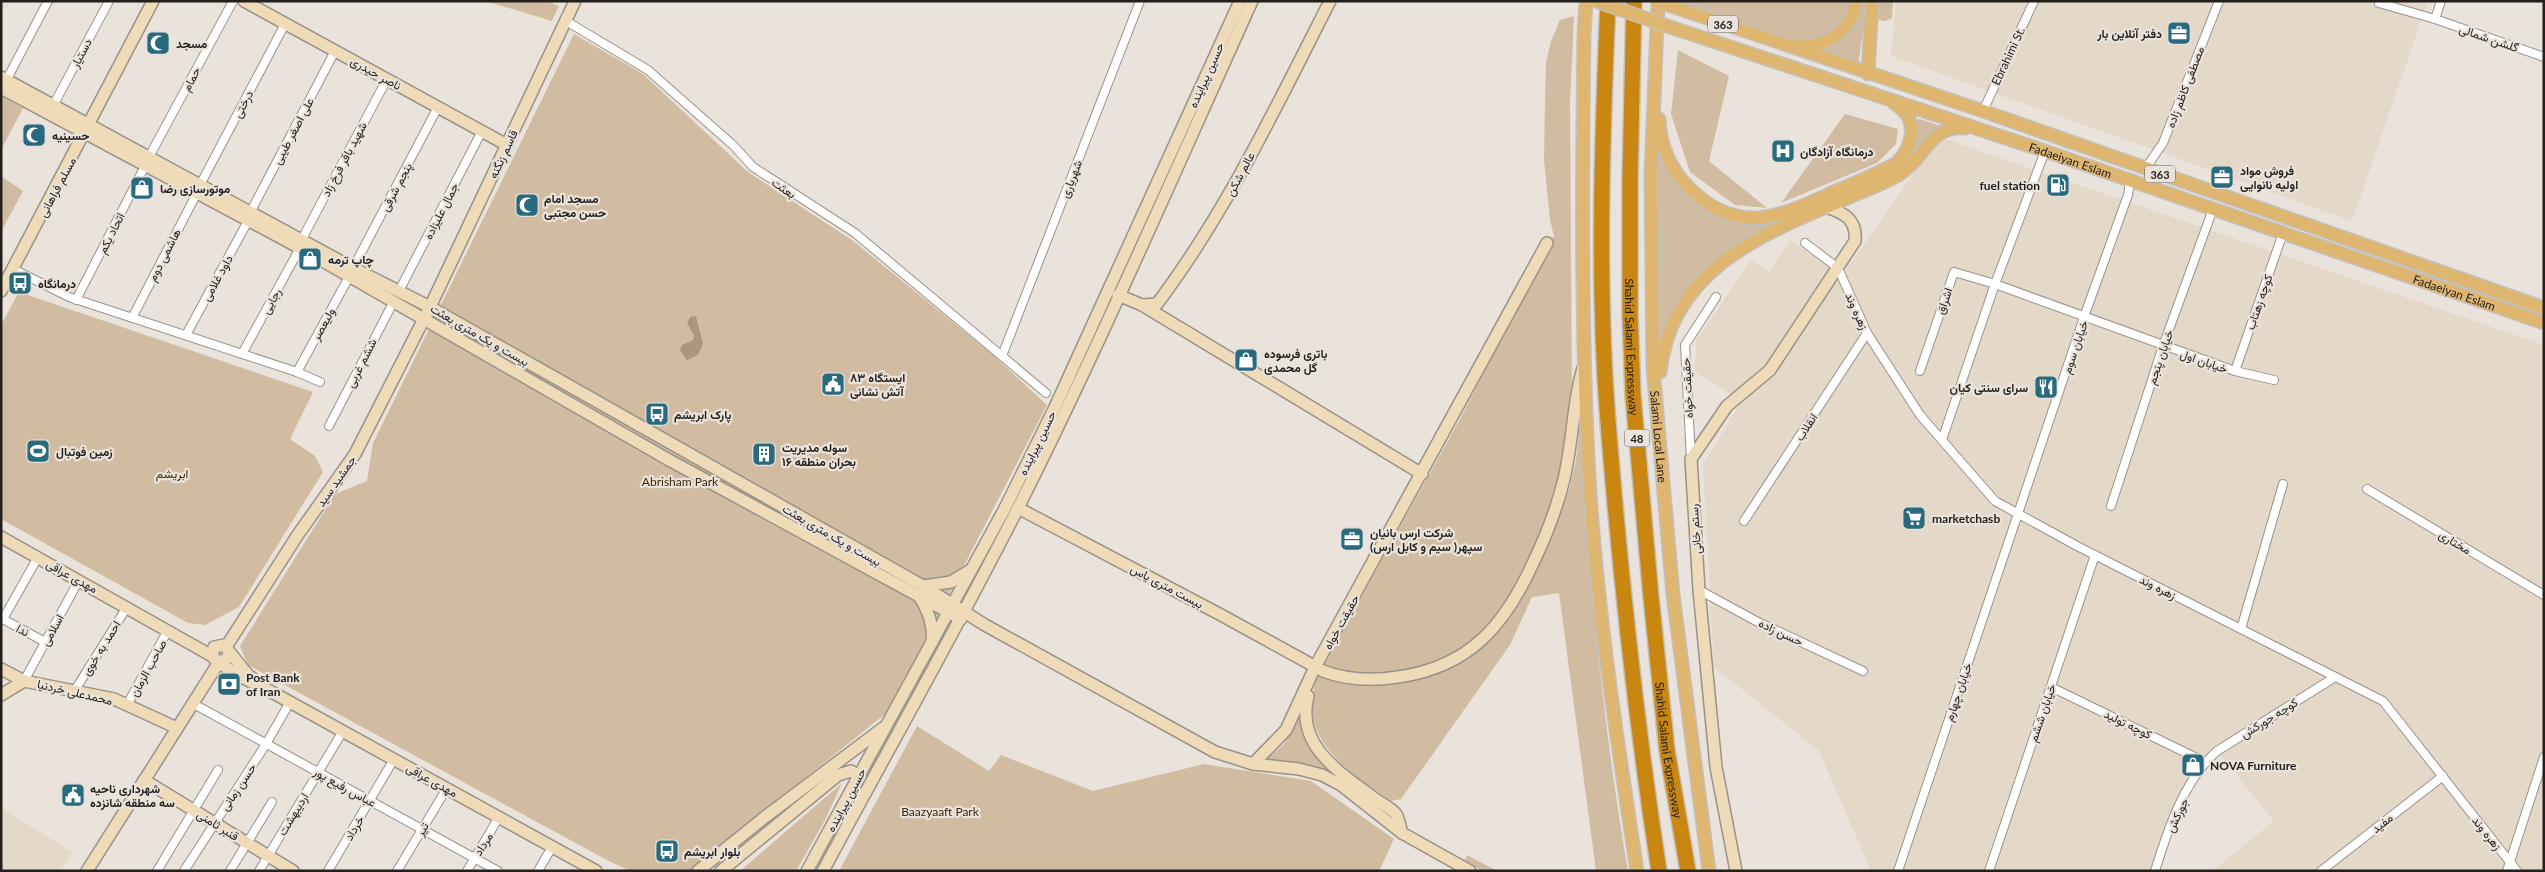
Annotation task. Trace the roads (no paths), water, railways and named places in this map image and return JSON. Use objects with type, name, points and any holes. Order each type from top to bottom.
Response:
[{"type":"highway","name":"48","points":[[1608,1],[1601,180],[1608,422],[1640,744],[1659,871]]},
{"type":"highway","name":"Shahid Salami Expressway","points":[[1634,1],[1630,179],[1630,313],[1633,396],[1650,597],[1667,750],[1688,871]]},
{"type":"main road","points":[[1586,1],[1581,256],[1590,478],[1608,683],[1637,871]]},
{"type":"main road","name":"Fadaeiyan Eslam","points":[[1596,1],[2045,151],[2544,323]]},
{"type":"main road","name":"Fadaeiyan Eslam","points":[[1657,1],[1868,74],[1983,111],[2544,308]]},
{"type":"main road","name":"Salami Local Lane","points":[[1657,1],[1651,175],[1653,368],[1673,595],[1709,871]]},
{"type":"main road","points":[[1775,42],[1808,46],[1827,41],[1839,33],[1850,20],[1856,1]]},
{"type":"main road","points":[[1868,74],[1872,1]]},
{"type":"main road","points":[[1655,63],[1660,133],[1668,160],[1682,181],[1700,198],[1721,209],[1746,217],[1765,218],[1789,212],[1896,163],[1909,145],[1912,123],[1906,112],[1884,98]]},
{"type":"main road","points":[[1656,401],[1660,363],[1668,334],[1676,317],[1695,288],[1709,272],[1735,252],[1826,207],[1899,175],[1940,133],[1954,128],[1980,130]]},
{"type":"street","points":[[3,81],[48,1]]},
{"type":"street","name":"دستیار","points":[[54,104],[109,1]]},
{"type":"street","name":"مسلم فراهانی","points":[[1,291],[88,129],[153,1]]},
{"type":"street","name":"حمام","points":[[147,162],[233,1]]},
{"type":"street","name":"ناصر حیدری","points":[[244,1],[259,5],[285,24],[507,145]]},
{"type":"street","name":"قاسم زنگنه","points":[[430,307],[575,1]]},
{"type":"street","name":"شهریاری","points":[[1002,356],[1140,1]]},
{"type":"street","name":"حسین پیراینده","points":[[807,871],[977,562],[1060,396],[1240,1]]},
{"type":"street","name":"حسین پیراینده","points":[[824,871],[963,615],[1018,508],[1076,390],[1252,1]]},
{"type":"street","name":"عالم شکن","points":[[1142,305],[1157,304],[1184,267],[1226,200],[1330,1]]},
{"type":"street","name":"Ebrahimi St.","points":[[1983,111],[2034,1]]},
{"type":"street","name":"مصطفی کاظم زاده","points":[[2145,169],[2163,143],[2219,1]]},
{"type":"street","points":[[2435,19],[2441,1]]},
{"type":"street","name":"گلشن شمالی","points":[[2379,2],[2435,19],[2544,57]]},
{"type":"street","name":"بعثت","points":[[566,21],[648,70],[734,146],[753,167],[855,233],[1046,392]]},
{"type":"street","name":"درختی","points":[[198,189],[285,24]]},
{"type":"street","name":"علی اصغر طیبی","points":[[250,216],[335,51]]},
{"type":"street","name":"شهید باقر فرخ زاد","points":[[301,244],[387,79]]},
{"type":"street","name":"بیست و یک متری بعثت","points":[[3,81],[54,104],[88,129]]},
{"type":"street","name":"بیست و یک متری بعثت","points":[[3,81],[351,273],[396,296],[430,307],[920,591]]},
{"type":"street","name":"پنجم شرقی","points":[[351,273],[438,107]]},
{"type":"street","name":"جمال علیزاده","points":[[396,296],[482,131]]},
{"type":"street","points":[[1942,440],[1995,284],[2045,151]]},
{"type":"street","name":"اتحاد یکم","points":[[76,300],[147,162]]},
{"type":"street","name":"خیابان سوم","points":[[2019,514],[2084,317],[2128,195],[2130,181]]},
{"type":"street","name":"هاشمی دوم","points":[[132,318],[198,189]]},
{"type":"street","points":[[1691,459],[1727,406],[1770,370],[1855,241],[1856,231],[1852,221],[1839,211],[1826,207]]},
{"type":"street","name":"خیابان پنجم","points":[[2111,506],[2163,346],[2213,209]]},
{"type":"street","name":"داود غلامی","points":[[186,335],[250,216]]},
{"type":"street","name":"کوچه زهتاب","points":[[2235,372],[2283,233]]},
{"type":"street","points":[[1804,243],[1838,268]]},
{"type":"street","name":"رجایی","points":[[242,354],[301,244]]},
{"type":"street","name":"حقیقت خواه","points":[[1253,764],[1286,730],[1315,667],[1547,244]]},
{"type":"street","name":"زهره وند","points":[[1838,268],[1867,333],[1920,415],[1996,500],[2095,555],[2383,701],[2443,776],[2509,867],[2517,871]]},
{"type":"street","points":[[13,269],[76,300],[298,372],[320,382]]},
{"type":"street","name":"اشراق","points":[[1920,371],[1954,272],[1995,284]]},
{"type":"street","name":"ولیعصر","points":[[298,372],[351,273]]},
{"type":"street","name":"خیابان اول","points":[[1995,284],[2235,372],[2274,380]]},
{"type":"street","name":"بیست و یک متری بعثت","points":[[396,296],[424,318],[669,460],[963,615]]},
{"type":"street","name":"ششم غربی","points":[[329,426],[396,296]]},
{"type":"street","points":[[1118,296],[1142,305],[1422,474]]},
{"type":"street","name":"حقیقت خواه","points":[[1691,459],[1685,345],[1716,297]]},
{"type":"street","name":"جمشید سید","points":[[216,659],[227,659],[225,648],[296,536],[355,454],[430,307]]},
{"type":"street","name":"انقلاب","points":[[1744,521],[1867,333]]},
{"type":"street","name":"بیست متری یاس","points":[[1018,508],[1330,674],[1351,678],[1380,679],[1413,675],[1456,660],[1490,632],[1521,590],[1554,512],[1572,445],[1578,384],[1586,359]]},
{"type":"street","name":"رستم خانی","points":[[1691,459],[1699,590],[1716,767],[1736,871]]},
{"type":"street","points":[[2241,629],[2283,484]]},
{"type":"street","name":"مختاری","points":[[2367,489],[2544,595]]},
{"type":"street","name":"خیابان چهارم","points":[[1898,871],[2019,514]]},
{"type":"street","name":"مهدی عراقی","points":[[1,537],[195,645],[235,674],[290,702],[596,871]]},
{"type":"street","name":"خیابان ششم","points":[[1989,871],[2095,555]]},
{"type":"street","points":[[2,619],[38,557]]},
{"type":"street","points":[[931,644],[933,631],[920,591],[951,582],[967,574],[977,562]]},
{"type":"street","name":"اسلامی","points":[[24,681],[79,580]]},
{"type":"street","name":"حسن زاده","points":[[1699,590],[1756,621],[1863,671]]},
{"type":"street","name":"احمد به خوی","points":[[75,690],[127,607]]},
{"type":"street","points":[[963,615],[985,625],[1215,752],[1253,764],[1299,769],[1322,774],[1341,785],[1402,833],[1470,871]]},
{"type":"street","name":"ندا","points":[[2,619],[45,642]]},
{"type":"street","points":[[954,631],[968,624],[985,625]]},
{"type":"street","name":"صاحب الزمان","points":[[127,705],[168,630]]},
{"type":"street","points":[[195,645],[225,648],[248,675],[268,690]]},
{"type":"street","points":[[87,871],[192,704],[216,659]]},
{"type":"street","points":[[1315,667],[1304,708],[1308,736],[1336,769],[1395,814],[1402,833]]},
{"type":"street","name":"محمدعلی خردنیا","points":[[1,669],[24,681],[114,699],[177,728]]},
{"type":"street","name":"کوچه جورکش","points":[[2205,762],[2217,751],[2335,677]]},
{"type":"street","points":[[1,695],[24,681]]},
{"type":"street","name":"کوچه تولید","points":[[2050,687],[2205,762]]},
{"type":"street","name":"حسن زمانی","points":[[184,871],[266,744],[290,702]]},
{"type":"street","name":"عباس رفیع پور","points":[[192,704],[498,871]]},
{"type":"street","points":[[698,871],[772,811],[885,727]]},
{"type":"street","name":"اردیبهشت","points":[[259,871],[343,731]]},
{"type":"street","points":[[2509,867],[2544,757]]},
{"type":"street","name":"خرداد","points":[[328,871],[394,760]]},
{"type":"street","name":"جورکش","points":[[2156,871],[2170,824],[2205,762]]},
{"type":"street","points":[[157,871],[218,770]]},
{"type":"street","points":[[721,871],[838,775],[851,771],[856,774],[857,781]]},
{"type":"street","name":"مفید","points":[[2322,871],[2443,776]]},
{"type":"street","name":"قنبر ثامنی","points":[[144,780],[293,871]]},
{"type":"street","name":"تیر","points":[[397,871],[447,788]]},
{"type":"street","points":[[230,871],[272,802]]},
{"type":"street","name":"مرداد","points":[[467,871],[500,817]]},
{"type":"street","points":[[538,871],[552,846]]},
{"type":"place","name":"دفتر آنلاین بار","points":[[2179,33]]},
{"type":"place","name":"مسجد","points":[[158,43]]},
{"type":"place","name":"حسینیه","points":[[34,135]]},
{"type":"place","name":"درمانگاه آزادگان","points":[[1783,151]]},
{"type":"place","name":"فروش مواد اولیه نانوایی","points":[[2222,177]]},
{"type":"place","name":"fuel station","points":[[2058,185]]},
{"type":"place","name":"موتورسازی رضا","points":[[142,188]]},
{"type":"place","name":"مسجد امام حسن مجتبی","points":[[527,205]]},
{"type":"place","name":"چاپ ترمه","points":[[310,259]]},
{"type":"place","name":"درمانگاه","points":[[20,283]]},
{"type":"place","name":"باتری فرسوده گل محمدی","points":[[1246,360]]},
{"type":"place","name":"ایستگاه ۸۳ آتش نشانی","points":[[833,384]]},
{"type":"place","name":"سرای سنتی کیان","points":[[2046,387]]},
{"type":"place","name":"پارک ابریشم","points":[[657,414]]},
{"type":"place","name":"زمین فوتبال","points":[[38,451]]},
{"type":"place","name":"سوله مدیریت بحران منطقه ۱۶","points":[[764,454]]},
{"type":"place","name":"marketchasb","points":[[1914,518]]},
{"type":"place","name":"شرکت ارس بانیان سپهر( سیم و کابل ارس)","points":[[1352,539]]},
{"type":"place","name":"Post Bank of Iran","points":[[229,684]]},
{"type":"place","name":"NOVA Furniture","points":[[2193,765]]},
{"type":"place","name":"شهرداری ناحیه سه منطقه شانزده","points":[[73,795]]},
{"type":"place","name":"بلوار ابریشم","points":[[667,851]]},
{"type":"park label","name":"ابریشم","points":[[172,473]]},
{"type":"park label","name":"Abrisham Park","points":[[680,481]]},
{"type":"park label","name":"Baazyaaft Park","points":[[940,811]]}]
